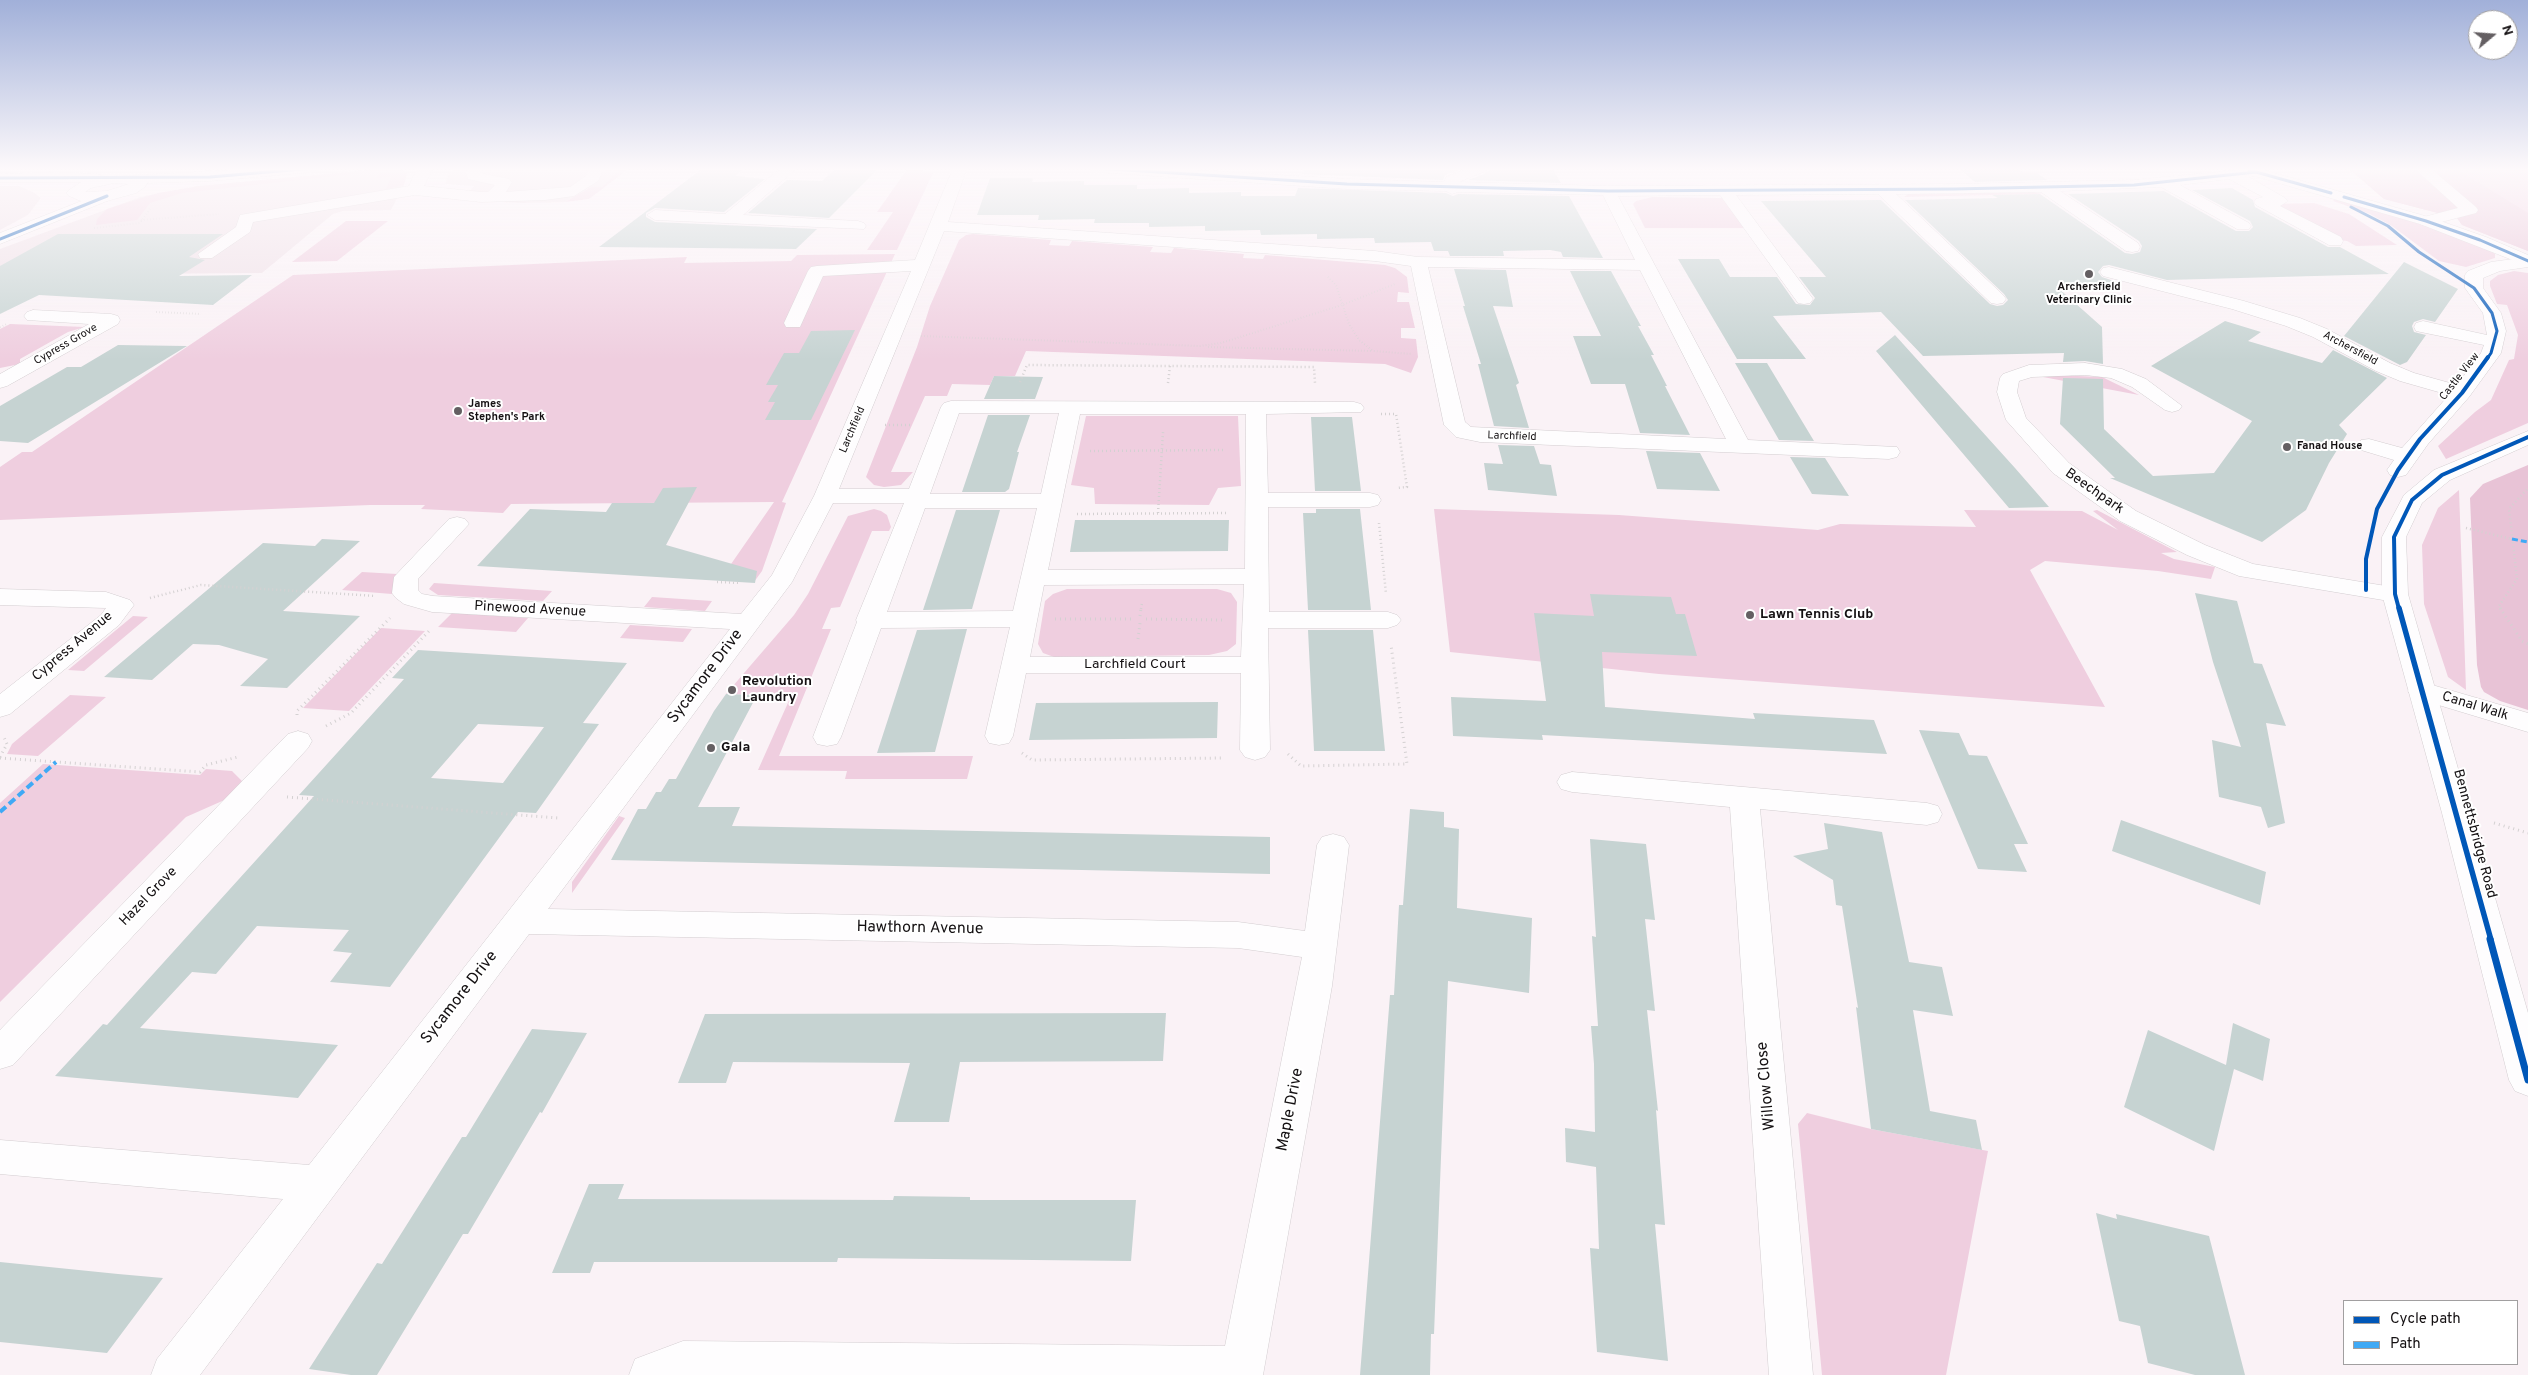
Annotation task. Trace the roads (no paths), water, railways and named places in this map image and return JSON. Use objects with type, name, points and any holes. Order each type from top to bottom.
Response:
[{"type":"street","points":[[0,239],[19,232]]},
{"type":"street","points":[[206,254],[239,232]]},
{"type":"street","name":"Larchfield","points":[[747,622],[783,577],[825,496],[935,232]]},
{"type":"street","points":[[1031,232],[1375,256],[1421,270],[1646,265]]},
{"type":"street","points":[[1629,232],[1740,446]]},
{"type":"street","points":[[1755,232],[1804,299]]},
{"type":"street","points":[[1927,232],[1997,299]]},
{"type":"street","points":[[2110,232],[2132,247]]},
{"type":"street","points":[[2318,232],[2335,241]]},
{"type":"street","points":[[2459,232],[2528,262]]},
{"type":"street","name":"Castle View","points":[[2369,445],[2403,463],[2420,439],[2462,393],[2491,353],[2496,331],[2492,312],[2474,288],[2474,275],[2497,266],[2528,262]]},
{"type":"street","points":[[793,323],[816,271],[922,264]]},
{"type":"street","name":"Larchfield","points":[[1421,270],[1455,424],[1464,432],[1480,436],[1889,452]]},
{"type":"street","name":"Archersfield","points":[[2110,272],[2238,295],[2320,333],[2383,367],[2462,393]]},
{"type":"street","points":[[2413,344],[2435,311]]},
{"type":"street","name":"Cypress Grove","points":[[2,380],[111,320],[33,316]]},
{"type":"street","name":"Castle View","points":[[2424,327],[2494,342]]},
{"type":"street","points":[[2326,351],[2383,367]]},
{"type":"street","name":"Beechpark","points":[[2172,406],[2139,383],[2115,373],[2085,369],[2029,371],[2010,378],[2007,392],[2016,420],[2061,468],[2128,516],[2196,550],[2248,571],[2396,594]]},
{"type":"street","points":[[1000,736],[1071,407]]},
{"type":"street","points":[[827,737],[951,408],[1354,408]]},
{"type":"street","points":[[1255,750],[1254,665],[1257,620],[1256,408]]},
{"type":"street","name":"Bennettsbridge Road","points":[[2528,437],[2442,475],[2412,500],[2394,537],[2396,594],[2460,823],[2528,1080]]},
{"type":"street","points":[[825,496],[916,499],[1050,508]]},
{"type":"street","points":[[1256,506],[1370,500]]},
{"type":"street","name":"Pinewood Avenue","points":[[457,524],[406,577],[409,596],[432,604],[747,622]]},
{"type":"street","points":[[1034,578],[1257,576]]},
{"type":"street","name":"Cypress Avenue","points":[[0,597],[106,600],[121,606],[110,620],[0,708]]},
{"type":"street","points":[[870,620],[1025,619]]},
{"type":"street","points":[[1257,620],[1388,620]]},
{"type":"street","name":"Sycamore Drive","points":[[173,1375],[747,622]]},
{"type":"street","name":"Larchfield Court","points":[[1016,665],[1254,665]]},
{"type":"street","name":"Canal Walk","points":[[2422,691],[2528,723]]},
{"type":"street","name":"Hazel Grove","points":[[0,1054],[298,741]]},
{"type":"street","points":[[1572,782],[1927,814]]},
{"type":"street","name":"Willow Close","points":[[1744,796],[1791,1375]]},
{"type":"street","name":"Maple Drive","points":[[1241,1371],[1314,986],[1333,844]]},
{"type":"street","name":"Hawthorn Avenue","points":[[519,921],[1238,935],[1320,946]]},
{"type":"street","points":[[0,1157],[317,1184]]},
{"type":"street","points":[[651,1375],[683,1363],[1241,1371]]},
{"type":"place","name":"Archersfield Veterinary Clinic","points":[[2089,274]]},
{"type":"place","name":"James Stephen's Park","points":[[458,411]]},
{"type":"place","name":"Fanad House","points":[[2287,447]]},
{"type":"place","name":"Lawn Tennis Club","points":[[1750,615]]},
{"type":"place","name":"Revolution Laundry","points":[[732,690]]},
{"type":"place","name":"Gala","points":[[711,748]]}]
